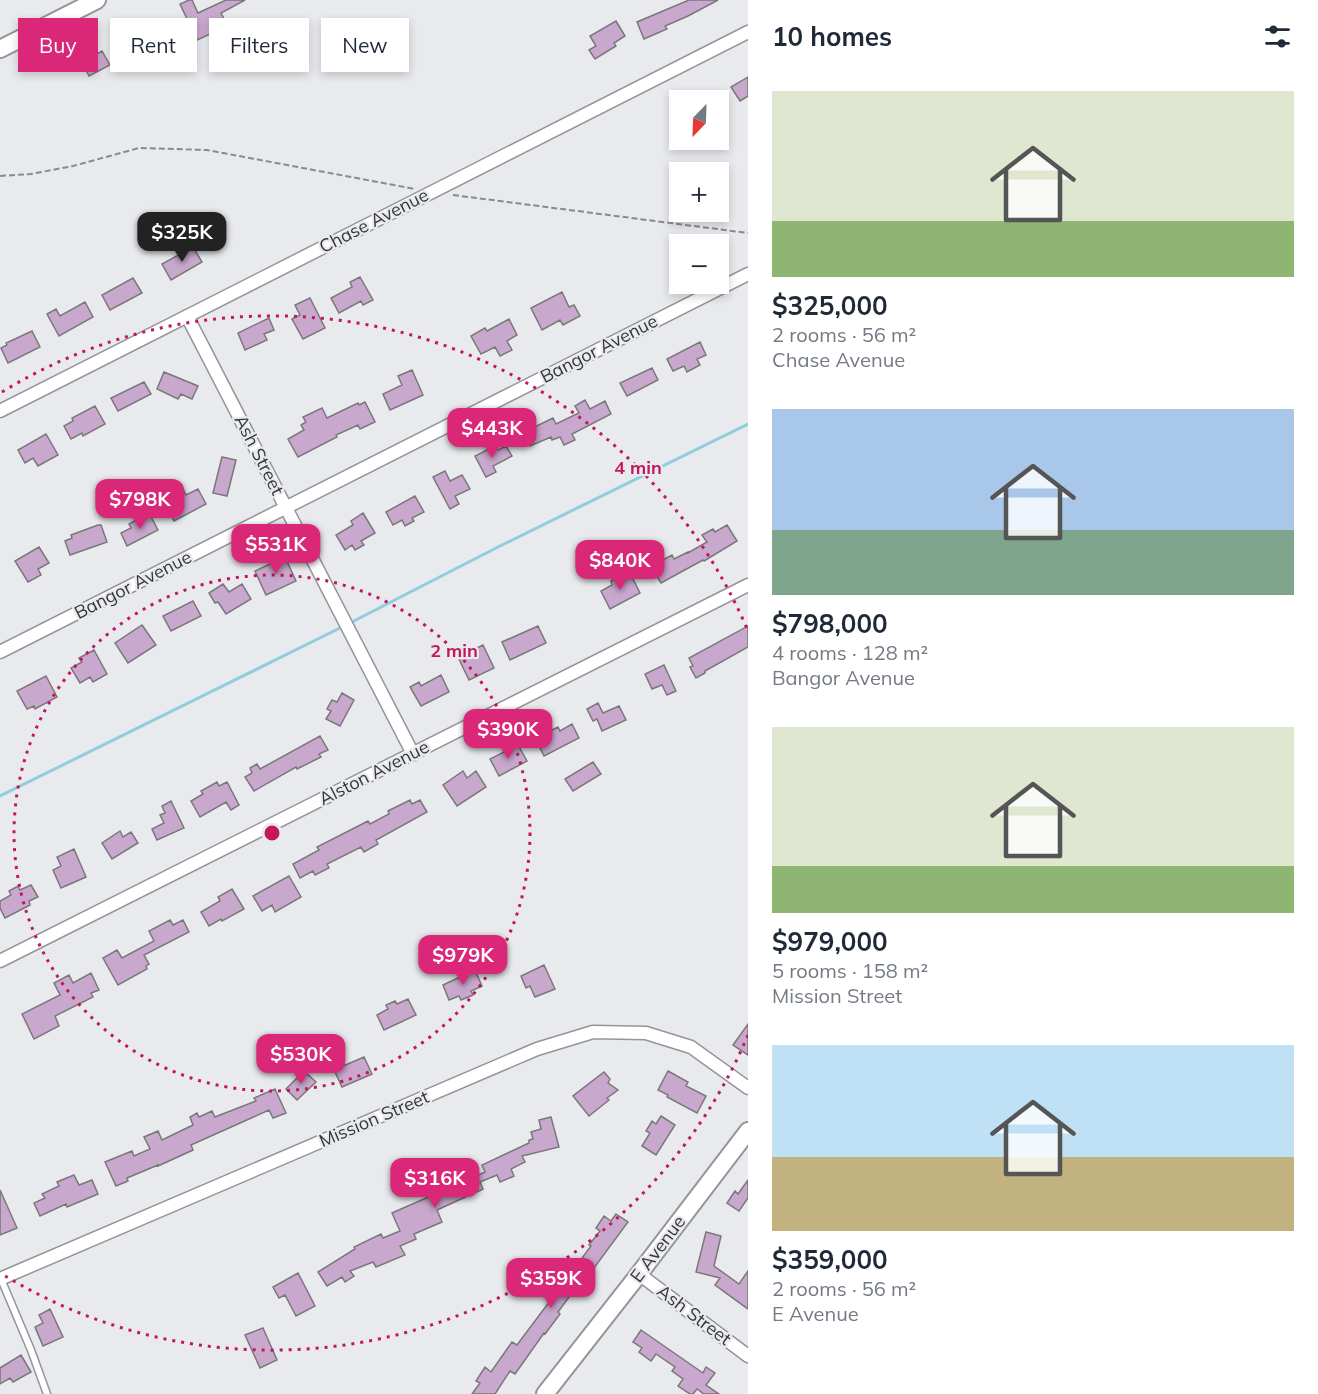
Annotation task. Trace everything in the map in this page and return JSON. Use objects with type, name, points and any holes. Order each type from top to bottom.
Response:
[{"type":"street","points":[[0,49],[71,6],[97,0]]},
{"type":"street","name":"Chase Avenue","points":[[0,411],[748,32]]},
{"type":"street","name":"Bangor Avenue","points":[[0,652],[748,274]]},
{"type":"street","name":"Ash Street","points":[[187,316],[413,754]]},
{"type":"street","name":"Alston Avenue","points":[[0,961],[748,585]]},
{"type":"street","name":"Mission Street","points":[[0,1279],[537,1049],[593,1032],[646,1033],[691,1047],[748,1088]]},
{"type":"street","name":"E Avenue","points":[[546,1394],[748,1131]]},
{"type":"street","name":"Ash Street","points":[[639,1274],[748,1356]]},
{"type":"lane","points":[[0,1279],[31,1350],[47,1394]]},
{"type":"path","points":[[0,176],[31,174],[73,166],[139,148],[207,150],[432,192],[748,233]]},
{"type":"building","points":[[192,0],[198,13],[226,0],[245,0],[221,13],[224,18],[209,18],[209,35],[197,40],[197,18],[187,18],[180,4]]},
{"type":"building","points":[[689,0],[718,0],[665,26],[667,29],[644,39],[637,22]]},
{"type":"building","points":[[616,21],[625,36],[614,43],[616,46],[595,59],[589,50],[596,46],[590,36]]},
{"type":"building","points":[[102,51],[110,65],[98,71],[98,53]]},
{"type":"building","points":[[748,77],[748,96],[740,101],[731,87]]},
{"type":"building","points":[[193,247],[202,262],[171,280],[162,264]]},
{"type":"building","points":[[360,277],[373,300],[363,305],[361,301],[339,313],[331,298],[352,287],[350,282]]},
{"type":"building","points":[[133,278],[142,293],[110,310],[102,295]]},
{"type":"building","points":[[562,292],[569,307],[574,305],[580,316],[563,325],[560,320],[542,330],[531,308]]},
{"type":"building","points":[[310,298],[325,328],[303,339],[292,319],[300,315],[295,305]]},
{"type":"building","points":[[85,302],[93,317],[59,336],[47,314],[56,309],[60,316]]},
{"type":"building","points":[[269,318],[274,330],[264,334],[267,340],[245,350],[238,333]]},
{"type":"building","points":[[509,319],[517,335],[507,341],[512,350],[500,356],[495,347],[481,354],[471,336],[485,328],[487,331]]},
{"type":"building","points":[[32,331],[40,347],[8,363],[1,348],[7,345],[6,343]]},
{"type":"building","points":[[700,342],[706,355],[697,359],[700,365],[687,372],[684,366],[673,371],[667,359]]},
{"type":"building","points":[[652,368],[658,380],[627,396],[620,383]]},
{"type":"building","points":[[412,370],[423,395],[390,410],[383,394],[402,385],[398,376]]},
{"type":"building","points":[[164,372],[198,386],[192,399],[181,394],[178,399],[157,389]]},
{"type":"building","points":[[144,382],[151,394],[118,411],[111,398]]},
{"type":"building","points":[[585,400],[590,409],[605,401],[611,414],[572,434],[575,440],[564,445],[560,437],[552,440],[551,437],[530,446],[524,432],[553,418],[556,424],[579,413],[575,406]]},
{"type":"building","points":[[365,402],[375,422],[360,429],[358,425],[336,435],[337,437],[298,457],[288,439],[304,430],[301,425],[306,422],[303,417],[322,408],[327,418]]},
{"type":"building","points":[[95,406],[105,424],[83,436],[82,433],[71,439],[64,426],[73,421],[72,418]]},
{"type":"building","points":[[46,434],[58,455],[38,466],[33,458],[25,463],[18,450]]},
{"type":"building","points":[[495,446],[498,450],[506,446],[512,456],[493,466],[496,472],[486,477],[475,456]]},
{"type":"building","points":[[222,457],[236,460],[227,496],[213,493]]},
{"type":"building","points":[[445,471],[450,481],[462,475],[470,489],[455,496],[459,504],[450,509],[433,477]]},
{"type":"building","points":[[198,489],[206,504],[174,521],[166,506],[176,501],[174,497],[184,491],[186,495]]},
{"type":"building","points":[[415,496],[424,512],[412,518],[414,521],[405,526],[402,520],[393,525],[386,512]]},
{"type":"building","points":[[149,513],[158,530],[127,546],[121,533],[131,528],[129,524]]},
{"type":"building","points":[[363,513],[375,533],[361,541],[364,545],[355,550],[352,545],[345,550],[336,535],[353,525],[351,521]]},
{"type":"building","points":[[101,525],[107,542],[70,555],[65,541],[72,538],[71,535]]},
{"type":"building","points":[[727,525],[737,541],[661,583],[653,570],[661,566],[659,562],[672,555],[674,559],[688,553],[707,542],[702,535],[713,529],[715,532]]},
{"type":"building","points":[[39,547],[49,563],[38,569],[41,575],[28,582],[15,561]]},
{"type":"building","points":[[284,555],[296,581],[266,595],[255,571]]},
{"type":"building","points":[[631,575],[640,593],[610,609],[601,591],[612,585],[611,581],[621,576],[623,580]]},
{"type":"building","points":[[223,584],[229,592],[242,584],[251,599],[226,614],[209,593]]},
{"type":"building","points":[[193,601],[201,616],[171,631],[163,616]]},
{"type":"building","points":[[142,625],[156,645],[128,663],[115,643]]},
{"type":"building","points":[[538,626],[546,643],[510,660],[502,642]]},
{"type":"building","points":[[748,626],[748,647],[696,678],[690,667],[693,666],[689,658]]},
{"type":"building","points":[[483,645],[494,668],[469,680],[458,657]]},
{"type":"building","points":[[94,650],[107,674],[93,682],[90,677],[80,683],[71,668],[82,662],[79,658]]},
{"type":"building","points":[[664,665],[676,691],[667,695],[662,685],[652,689],[645,674]]},
{"type":"building","points":[[441,675],[449,692],[421,706],[410,687],[419,682],[421,686]]},
{"type":"building","points":[[46,676],[57,697],[35,709],[34,706],[27,709],[17,691]]},
{"type":"building","points":[[342,693],[354,700],[340,726],[326,719],[331,711],[327,709],[332,700],[337,702]]},
{"type":"building","points":[[598,703],[603,713],[619,706],[626,720],[602,731],[597,719],[593,721],[587,709]]},
{"type":"building","points":[[572,724],[579,738],[544,756],[534,736],[546,729],[548,732],[558,727],[560,731]]},
{"type":"building","points":[[320,736],[328,750],[319,754],[321,757],[297,769],[296,767],[254,791],[245,777],[252,773],[250,768],[257,764],[260,769]]},
{"type":"building","points":[[518,745],[527,761],[499,776],[490,759]]},
{"type":"building","points":[[593,762],[601,774],[573,791],[565,779]]},
{"type":"building","points":[[463,771],[467,778],[476,771],[486,787],[457,806],[443,785]]},
{"type":"building","points":[[217,782],[219,786],[227,782],[239,805],[231,810],[226,802],[200,817],[191,801],[203,794],[201,791]]},
{"type":"building","points":[[410,800],[412,804],[420,800],[427,812],[376,840],[378,844],[364,852],[361,847],[327,864],[329,868],[315,875],[313,871],[300,878],[293,864],[319,850],[317,847],[368,821],[370,824],[389,814],[388,811]]},
{"type":"building","points":[[171,801],[184,828],[157,840],[152,829],[164,823],[160,815],[165,813],[162,806]]},
{"type":"building","points":[[120,831],[123,837],[131,832],[138,843],[112,859],[102,843]]},
{"type":"building","points":[[74,849],[86,877],[61,888],[53,870],[61,866],[57,857]]},
{"type":"building","points":[[289,876],[301,897],[275,912],[272,905],[262,911],[253,896]]},
{"type":"building","points":[[31,885],[38,897],[29,901],[30,905],[5,918],[0,908],[0,901],[11,895],[9,891],[18,886],[20,890]]},
{"type":"building","points":[[232,889],[244,909],[209,926],[201,912],[220,901],[218,897]]},
{"type":"building","points":[[170,920],[173,925],[183,920],[189,932],[144,955],[149,964],[146,966],[147,969],[118,985],[103,958],[117,950],[122,958],[154,941],[149,931]]},
{"type":"building","points":[[544,965],[555,989],[535,997],[530,986],[526,988],[521,976]]},
{"type":"building","points":[[475,970],[482,986],[471,991],[473,995],[461,1000],[459,996],[449,1000],[443,985]]},
{"type":"building","points":[[91,973],[99,990],[91,993],[93,997],[55,1016],[59,1026],[34,1039],[22,1014],[60,995],[54,983],[69,975],[73,983]]},
{"type":"building","points":[[408,999],[416,1015],[384,1030],[377,1015],[388,1009],[386,1005],[395,1001],[397,1004]]},
{"type":"building","points":[[748,1024],[748,1055],[733,1045]]},
{"type":"building","points":[[364,1057],[372,1074],[342,1087],[334,1070]]},
{"type":"building","points":[[304,1071],[316,1082],[297,1100],[286,1089]]},
{"type":"building","points":[[668,1071],[688,1082],[686,1086],[706,1096],[697,1113],[658,1090]]},
{"type":"building","points":[[604,1072],[610,1079],[608,1083],[618,1090],[589,1116],[573,1096]]},
{"type":"building","points":[[275,1089],[286,1113],[273,1118],[269,1110],[191,1145],[193,1150],[127,1178],[128,1181],[116,1186],[105,1162],[132,1151],[134,1156],[150,1149],[144,1137],[158,1131],[162,1140],[193,1125],[190,1117],[197,1113],[199,1117],[212,1111],[215,1117],[256,1101],[254,1098]]},
{"type":"building","points":[[661,1116],[675,1125],[656,1155],[642,1146],[650,1133],[646,1131],[652,1121],[656,1124]]},
{"type":"building","points":[[551,1117],[559,1147],[522,1156],[525,1162],[511,1169],[514,1176],[500,1182],[497,1175],[480,1182],[483,1189],[437,1210],[442,1222],[414,1234],[416,1239],[400,1246],[405,1255],[376,1267],[373,1262],[350,1271],[354,1276],[345,1282],[342,1277],[327,1286],[318,1272],[355,1249],[354,1247],[381,1234],[383,1238],[400,1231],[392,1213],[440,1192],[437,1187],[460,1176],[462,1182],[485,1172],[482,1165],[529,1143],[529,1140],[533,1139],[531,1132],[541,1129],[539,1120]]},
{"type":"building","points":[[74,1175],[79,1185],[92,1180],[98,1194],[67,1207],[66,1204],[40,1216],[34,1203],[45,1198],[42,1194],[59,1186],[57,1182]]},
{"type":"building","points":[[748,1180],[748,1198],[739,1211],[727,1203],[735,1191],[738,1194]]},
{"type":"building","points":[[0,1190],[17,1228],[0,1235]]},
{"type":"building","points":[[616,1214],[628,1222],[574,1295],[572,1293],[558,1312],[560,1314],[515,1374],[510,1371],[495,1394],[472,1394],[480,1383],[476,1381],[485,1367],[491,1372],[512,1342],[517,1345],[591,1246],[589,1245],[600,1231],[596,1228],[604,1216],[611,1221]]},
{"type":"building","points":[[706,1232],[721,1236],[714,1266],[739,1284],[748,1271],[748,1309],[715,1285],[720,1278],[696,1272]]},
{"type":"building","points":[[298,1273],[315,1306],[296,1316],[285,1295],[279,1298],[273,1287]]},
{"type":"building","points":[[50,1309],[63,1337],[43,1346],[35,1327],[43,1323],[39,1315]]},
{"type":"building","points":[[263,1328],[277,1360],[260,1368],[245,1335]]},
{"type":"building","points":[[641,1330],[703,1373],[706,1367],[715,1373],[706,1385],[719,1394],[704,1394],[697,1389],[690,1394],[678,1386],[683,1379],[672,1371],[675,1367],[656,1354],[651,1361],[639,1352],[642,1348],[633,1342]]},
{"type":"building","points":[[21,1355],[31,1372],[13,1382],[10,1378],[0,1384],[0,1368]]},
{"type":"waterway","points":[[350,623],[748,424]]},
{"type":"waterway","points":[[0,796],[344,626]]}]
